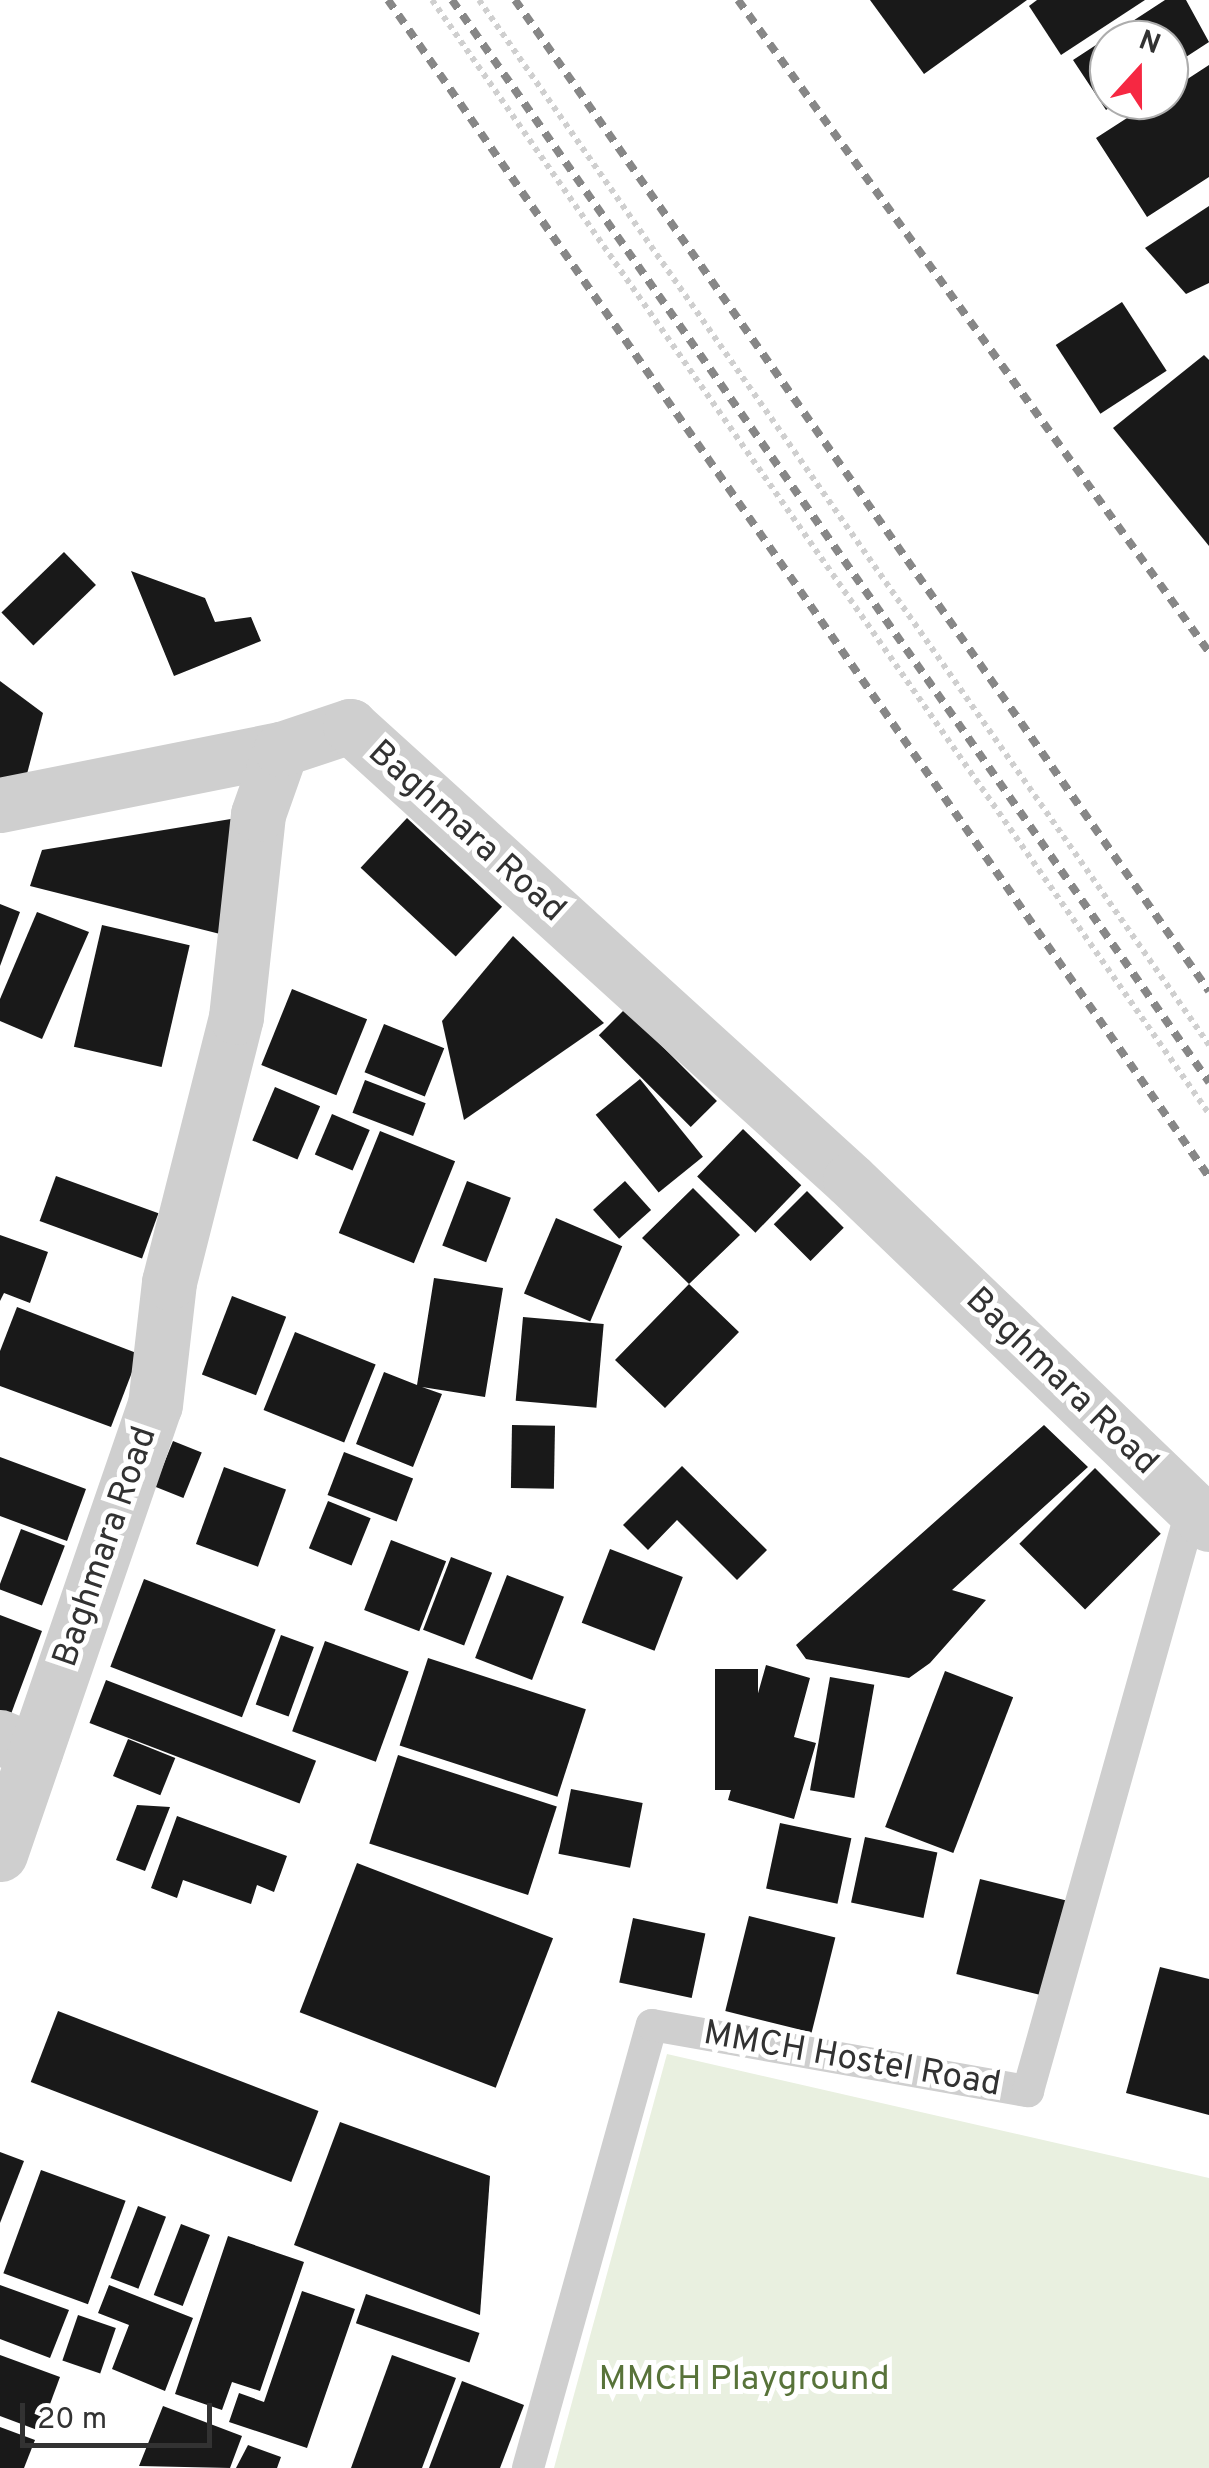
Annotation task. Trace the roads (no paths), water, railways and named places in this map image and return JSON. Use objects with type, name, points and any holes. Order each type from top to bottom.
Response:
[{"type":"street","name":"Baghmara Road","points":[[0,1854],[18,1744],[155,1406],[169,1282],[236,1016],[258,814],[281,749],[350,726],[850,1180],[1200,1516]]},
{"type":"street","points":[[0,806],[281,749]]},
{"type":"lane","name":"MMCH Hostel Road","points":[[528,2468],[652,2026],[1028,2091],[1200,1516]]},
{"type":"railway","points":[[388,0],[1209,1177]]},
{"type":"railway","points":[[452,0],[1209,1082]]},
{"type":"railway","points":[[515,0],[1209,991]]},
{"type":"railway","points":[[738,0],[1209,652]]},
{"type":"park label","name":"MMCH Playground","points":[[744,2380]]}]
